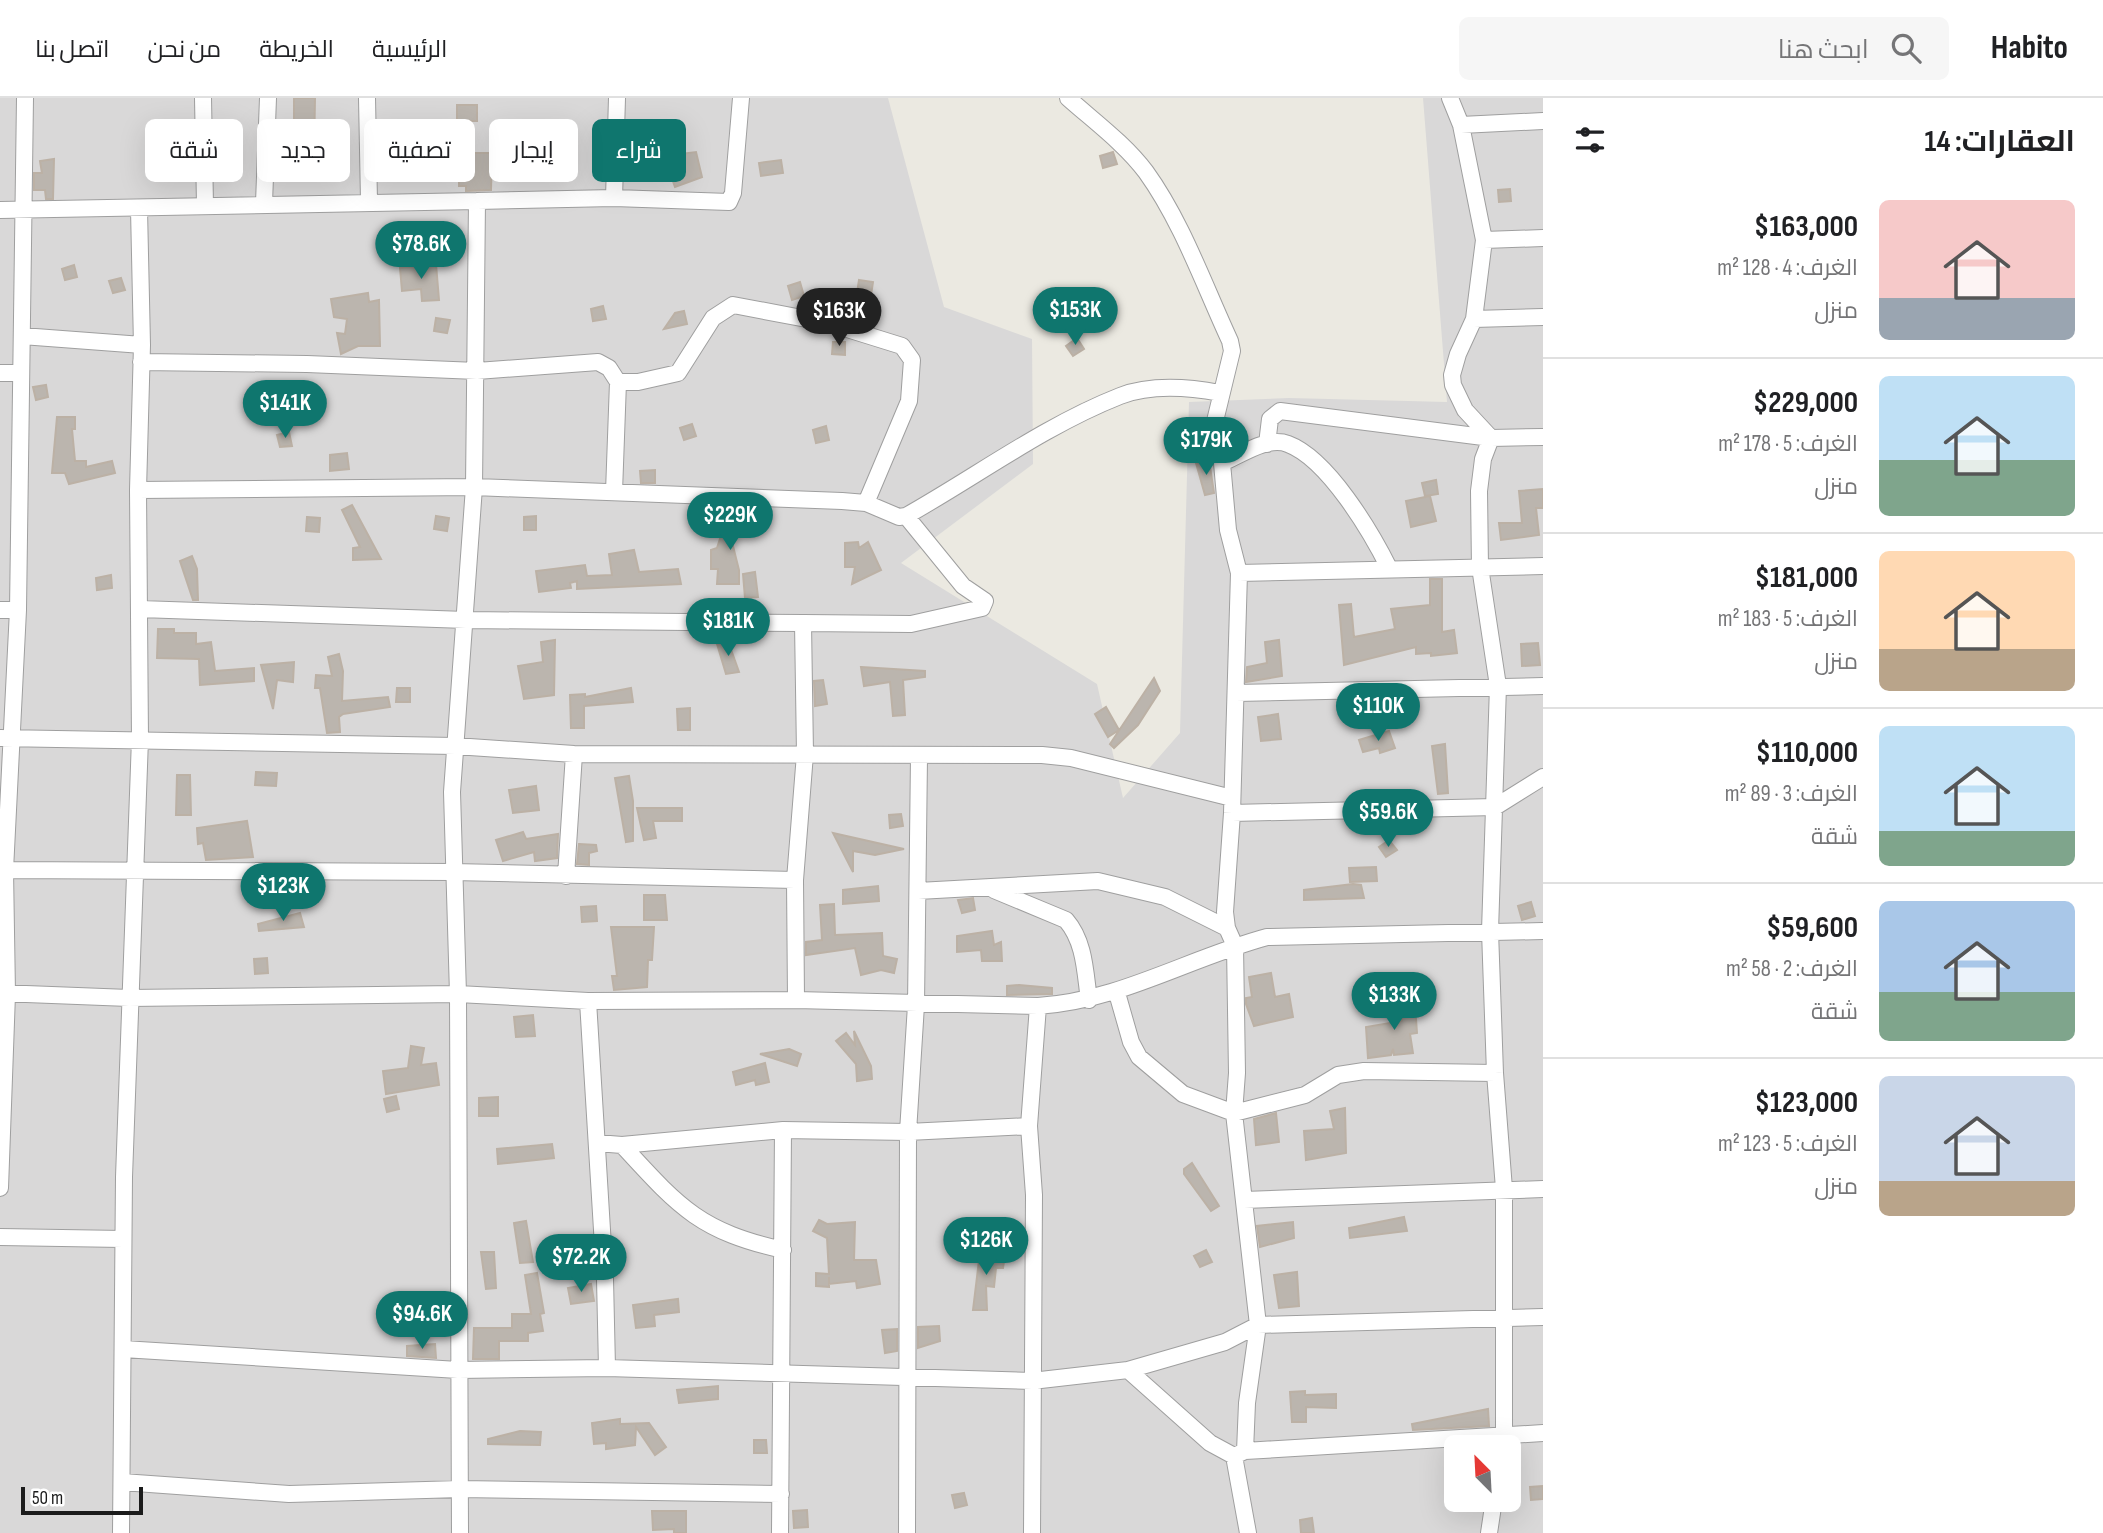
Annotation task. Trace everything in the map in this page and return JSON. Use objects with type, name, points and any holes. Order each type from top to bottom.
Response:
[{"type":"street","points":[[0,1188],[2,870],[6,738],[18,610],[25,98]]},
{"type":"street","points":[[203,98],[205,205]]},
{"type":"street","points":[[264,203],[268,98]]},
{"type":"street","points":[[367,98],[369,201]]},
{"type":"street","points":[[614,198],[617,98]]},
{"type":"street","points":[[0,210],[614,198],[729,202],[733,193],[741,98]]},
{"type":"street","points":[[1068,98],[1132,155],[1147,174],[1174,220],[1230,341],[1232,351],[1215,421],[1228,530],[1238,573],[1232,806],[1225,912],[1227,928],[1235,946],[1237,1073],[1234,1114],[1258,1325],[1239,1453],[1248,1533]]},
{"type":"street","points":[[1450,98],[1461,125],[1484,240],[1474,319],[1458,354],[1452,375],[1453,385],[1465,410],[1491,438]]},
{"type":"street","points":[[1461,125],[1543,121]]},
{"type":"street","points":[[460,1533],[458,994],[453,872],[455,746],[474,487],[477,201]]},
{"type":"street","points":[[121,1533],[123,1239],[129,998],[140,738],[138,489],[142,345],[139,209]]},
{"type":"street","points":[[1484,240],[1543,238]]},
{"type":"street","points":[[618,382],[638,382],[678,373],[713,318],[733,305],[828,323],[902,346],[912,360],[909,401],[866,503]]},
{"type":"street","points":[[1474,319],[1543,317]]},
{"type":"street","points":[[22,336],[142,345]]},
{"type":"street","points":[[141,362],[307,364],[477,371],[598,362],[609,368],[618,382],[614,492]]},
{"type":"street","points":[[0,373],[21,373]]},
{"type":"street","points":[[138,489],[474,487],[614,492],[866,503],[899,517],[906,516],[956,488],[984,467],[1121,396],[1157,388],[1196,388],[1220,393]]},
{"type":"street","points":[[1267,444],[1270,419],[1280,411],[1491,438],[1543,437]]},
{"type":"street","points":[[1491,438],[1483,459],[1479,491],[1480,567],[1498,686],[1490,931],[1495,1073],[1504,1189],[1505,1435]]},
{"type":"street","points":[[1222,463],[1267,444],[1288,444],[1317,465],[1368,526],[1390,568]]},
{"type":"street","points":[[140,609],[466,620],[911,624],[982,608],[985,601],[963,586],[906,516]]},
{"type":"street","points":[[1238,573],[1543,566]]},
{"type":"street","points":[[0,610],[18,610]]},
{"type":"street","points":[[796,1000],[795,880],[805,754],[803,623]]},
{"type":"street","points":[[1236,693],[1543,686]]},
{"type":"street","points":[[6,738],[140,738],[455,746],[574,754],[919,757],[1042,755],[1071,758],[1232,806],[1496,807],[1543,777]]},
{"type":"street","points":[[566,877],[574,754]]},
{"type":"street","points":[[907,1533],[910,1376],[908,1132],[916,1005],[919,757]]},
{"type":"street","points":[[2,870],[453,872],[566,877],[795,880]]},
{"type":"street","points":[[918,891],[1098,881],[1165,897],[1227,928]]},
{"type":"street","points":[[989,888],[1066,920],[1079,941],[1089,1000]]},
{"type":"street","points":[[3,993],[129,998],[458,994],[588,1001],[796,1000],[1038,1006],[1089,1000],[1117,992],[1235,946],[1267,937],[1543,931]]},
{"type":"street","points":[[1117,992],[1130,1042],[1139,1057],[1183,1094],[1234,1114],[1305,1095],[1338,1075],[1364,1071],[1495,1073]]},
{"type":"street","points":[[588,1001],[607,1367]]},
{"type":"street","points":[[1032,1533],[1034,1195],[1029,1126],[1038,1006]]},
{"type":"street","points":[[597,1143],[622,1145],[783,1130],[908,1132],[1029,1126]]},
{"type":"street","points":[[780,1533],[783,1130]]},
{"type":"street","points":[[622,1145],[670,1198],[701,1222],[742,1241],[783,1250]]},
{"type":"street","points":[[1244,1200],[1543,1189]]},
{"type":"street","points":[[0,1237],[123,1239]]},
{"type":"street","points":[[123,1349],[458,1370],[607,1367],[1032,1381],[1128,1370],[1225,1342],[1258,1325],[1543,1317]]},
{"type":"street","points":[[1128,1370],[1210,1443],[1239,1453],[1444,1445]]},
{"type":"street","points":[[1536,1433],[1543,1446]]},
{"type":"street","points":[[122,1482],[289,1494],[460,1489],[781,1494]]},
{"type":"street","points":[[1489,1533],[1492,1512]]},
{"type":"shaded area","points":[[0,98],[888,98],[944,307],[1032,339],[1033,464],[901,563],[1097,684],[1123,798],[1180,733],[1189,402],[1289,398],[1447,402],[1423,98],[1543,98],[1543,1533],[0,1533]]},
{"type":"building","points":[[294,98],[315,98],[315,119],[294,119]]},
{"type":"building","points":[[457,105],[477,105],[477,121],[457,119]]},
{"type":"building","points":[[696,152],[702,177],[675,187],[673,182],[686,182],[686,153]]},
{"type":"building","points":[[1113,152],[1117,164],[1103,168],[1100,156]]},
{"type":"building","points":[[475,153],[489,153],[491,190],[466,191],[466,186],[459,186],[459,182],[475,182]]},
{"type":"building","points":[[54,159],[53,199],[46,199],[45,190],[34,190],[34,173],[42,173],[40,161]]},
{"type":"building","points":[[781,160],[783,173],[761,176],[759,163]]},
{"type":"building","points":[[1510,189],[1511,201],[1499,202],[1498,190]]},
{"type":"building","points":[[436,264],[439,300],[422,301],[421,289],[402,291],[400,268]]},
{"type":"building","points":[[74,265],[77,277],[65,280],[62,269]]},
{"type":"building","points":[[121,278],[125,290],[113,293],[109,281]]},
{"type":"building","points":[[859,280],[873,282],[871,295],[857,293]]},
{"type":"building","points":[[800,282],[804,296],[792,300],[788,286]]},
{"type":"building","points":[[368,293],[369,302],[379,300],[380,346],[358,346],[341,354],[337,333],[345,334],[347,319],[334,317],[331,299]]},
{"type":"building","points":[[603,306],[606,319],[593,321],[591,309]]},
{"type":"building","points":[[684,311],[687,324],[664,329],[675,313]]},
{"type":"building","points":[[436,318],[450,320],[447,333],[434,331]]},
{"type":"building","points":[[1077,338],[1084,349],[1073,356],[1066,346]]},
{"type":"building","points":[[833,342],[845,342],[845,355],[832,354]]},
{"type":"building","points":[[46,385],[48,397],[36,400],[33,387]]},
{"type":"building","points":[[57,417],[75,417],[75,429],[72,429],[75,461],[86,461],[86,467],[112,461],[115,473],[69,484],[65,473],[52,473]]},
{"type":"building","points":[[692,424],[696,436],[684,440],[680,428]]},
{"type":"building","points":[[826,426],[829,440],[816,443],[813,430]]},
{"type":"building","points":[[289,432],[292,446],[280,447],[277,435]]},
{"type":"building","points":[[347,453],[349,469],[330,471],[330,455]]},
{"type":"building","points":[[1209,460],[1214,493],[1205,495],[1196,463]]},
{"type":"building","points":[[655,470],[655,483],[641,483],[640,471]]},
{"type":"building","points":[[1436,480],[1438,494],[1425,496],[1422,483]]},
{"type":"building","points":[[1543,489],[1543,508],[1536,508],[1539,535],[1501,540],[1499,523],[1522,523],[1519,491]]},
{"type":"building","points":[[1430,496],[1436,521],[1411,527],[1406,501]]},
{"type":"building","points":[[352,505],[381,559],[353,560],[353,548],[360,547],[342,510]]},
{"type":"building","points":[[436,516],[449,518],[447,531],[434,529]]},
{"type":"building","points":[[536,516],[536,530],[524,530],[524,517]]},
{"type":"building","points":[[307,517],[320,518],[319,532],[306,531]]},
{"type":"building","points":[[757,519],[760,531],[731,538],[739,570],[739,584],[717,584],[718,569],[711,569],[711,550],[717,548],[726,520],[731,525]]},
{"type":"building","points":[[858,542],[859,548],[868,542],[881,570],[852,584],[855,567],[845,567],[845,543]]},
{"type":"building","points":[[634,550],[639,572],[678,569],[681,584],[577,589],[577,581],[570,583],[571,588],[539,592],[536,571],[585,565],[587,576],[612,575],[609,554]]},
{"type":"building","points":[[192,556],[197,569],[198,600],[193,600],[180,561]]},
{"type":"building","points":[[755,572],[758,597],[745,598],[743,574]]},
{"type":"building","points":[[111,575],[112,588],[97,590],[96,578]]},
{"type":"building","points":[[1430,579],[1442,579],[1442,632],[1454,630],[1457,653],[1431,656],[1431,653],[1416,654],[1416,647],[1344,665],[1339,605],[1351,604],[1354,637],[1395,629],[1391,609],[1430,605]]},
{"type":"building","points":[[158,629],[174,629],[174,633],[196,633],[196,644],[211,642],[215,671],[254,668],[254,681],[200,685],[199,659],[157,658]]},
{"type":"building","points":[[555,640],[554,695],[524,699],[518,666],[543,662],[541,642]]},
{"type":"building","points":[[1279,640],[1282,676],[1246,682],[1247,667],[1267,663],[1265,642]]},
{"type":"building","points":[[728,641],[739,672],[726,674],[717,644]]},
{"type":"building","points":[[1538,643],[1540,665],[1522,666],[1521,644]]},
{"type":"building","points":[[339,654],[343,671],[342,701],[388,697],[390,707],[343,714],[339,717],[340,732],[327,733],[320,688],[315,688],[316,675],[332,676],[328,657]]},
{"type":"building","points":[[294,662],[293,682],[277,680],[273,709],[261,665]]},
{"type":"building","points":[[861,667],[925,671],[925,677],[903,680],[905,715],[893,716],[890,682],[864,686]]},
{"type":"building","points":[[1154,678],[1160,691],[1138,725],[1114,748],[1110,744]]},
{"type":"building","points":[[823,680],[827,704],[815,706],[814,681]]},
{"type":"building","points":[[397,688],[410,688],[410,702],[396,702]]},
{"type":"building","points":[[631,688],[633,702],[584,706],[584,728],[571,728],[570,695],[585,694],[585,697]]},
{"type":"building","points":[[1106,707],[1119,730],[1108,737],[1095,714]]},
{"type":"building","points":[[690,708],[690,730],[678,730],[677,709]]},
{"type":"building","points":[[1278,714],[1281,739],[1261,741],[1258,717]]},
{"type":"building","points":[[1389,731],[1395,748],[1380,753],[1379,748],[1363,752],[1359,740]]},
{"type":"building","points":[[1445,744],[1448,793],[1438,794],[1432,746]]},
{"type":"building","points":[[256,772],[277,773],[276,786],[255,785]]},
{"type":"building","points":[[177,775],[190,775],[191,815],[176,815]]},
{"type":"building","points":[[629,776],[633,801],[633,841],[626,842],[615,778]]},
{"type":"building","points":[[536,786],[539,810],[513,813],[509,790]]},
{"type":"building","points":[[637,808],[682,808],[682,821],[653,821],[656,838],[644,840]]},
{"type":"building","points":[[901,814],[903,826],[890,828],[889,815]]},
{"type":"building","points":[[247,821],[253,857],[206,860],[203,843],[198,844],[197,828]]},
{"type":"building","points":[[523,832],[526,839],[558,834],[557,858],[535,861],[534,852],[503,861],[496,840]]},
{"type":"building","points":[[833,833],[904,849],[875,855],[853,851],[853,872]]},
{"type":"building","points":[[1389,840],[1397,850],[1386,857],[1379,847]]},
{"type":"building","points":[[579,844],[596,845],[597,851],[589,853],[589,865],[577,864]]},
{"type":"building","points":[[1376,867],[1377,881],[1350,882],[1349,868]]},
{"type":"building","points":[[1361,885],[1364,898],[1304,900],[1304,890]]},
{"type":"building","points":[[878,886],[879,901],[843,904],[843,890]]},
{"type":"building","points":[[644,895],[665,895],[667,920],[644,920]]},
{"type":"building","points":[[973,898],[975,910],[962,913],[958,900]]},
{"type":"building","points":[[1531,902],[1535,916],[1522,920],[1518,906]]},
{"type":"building","points":[[834,904],[835,935],[882,933],[883,956],[897,959],[894,973],[881,970],[861,975],[855,948],[806,955],[806,942],[822,940],[820,905]]},
{"type":"building","points":[[596,906],[597,921],[582,922],[581,907]]},
{"type":"building","points":[[300,913],[304,927],[259,931],[258,924]]},
{"type":"building","points":[[611,927],[654,927],[652,960],[648,960],[647,987],[614,990],[612,976],[617,976]]},
{"type":"building","points":[[992,931],[994,945],[1001,942],[1002,961],[982,961],[981,950],[957,952],[957,936]]},
{"type":"building","points":[[267,958],[268,973],[255,974],[254,959]]},
{"type":"building","points":[[1271,973],[1275,997],[1289,994],[1293,1017],[1254,1026],[1246,1004],[1246,998],[1252,997],[1249,977]]},
{"type":"building","points":[[1007,986],[1052,988],[1052,994],[1007,995]]},
{"type":"building","points":[[1414,991],[1417,1033],[1410,1034],[1413,1053],[1394,1055],[1393,1049],[1391,1055],[1368,1058],[1366,1027],[1402,1021],[1400,992]]},
{"type":"building","points":[[533,1015],[535,1036],[516,1037],[514,1017]]},
{"type":"building","points":[[854,1031],[871,1066],[872,1079],[857,1081],[856,1064],[836,1041],[846,1033],[855,1045]]},
{"type":"building","points":[[411,1046],[424,1048],[421,1065],[436,1063],[439,1085],[386,1094],[383,1071],[408,1068]]},
{"type":"building","points":[[789,1049],[801,1054],[797,1066],[760,1054]]},
{"type":"building","points":[[765,1063],[769,1082],[756,1085],[755,1080],[736,1085],[733,1072]]},
{"type":"building","points":[[396,1096],[399,1109],[387,1112],[384,1099]]},
{"type":"building","points":[[498,1097],[498,1116],[479,1116],[479,1098]]},
{"type":"building","points":[[1345,1108],[1346,1153],[1306,1160],[1304,1131],[1334,1129],[1330,1111]]},
{"type":"building","points":[[1276,1113],[1279,1142],[1256,1145],[1254,1119]]},
{"type":"building","points":[[552,1144],[554,1158],[498,1164],[497,1149]]},
{"type":"building","points":[[1192,1163],[1219,1206],[1211,1211],[1184,1174],[1184,1169]]},
{"type":"building","points":[[1404,1217],[1407,1231],[1350,1238],[1349,1228]]},
{"type":"building","points":[[819,1220],[827,1224],[855,1222],[854,1260],[876,1260],[880,1284],[857,1288],[856,1281],[829,1284],[829,1287],[816,1286],[816,1273],[829,1274],[827,1238],[813,1231]]},
{"type":"building","points":[[526,1221],[533,1262],[520,1263],[514,1223]]},
{"type":"building","points":[[1293,1222],[1294,1238],[1260,1247],[1257,1226]]},
{"type":"building","points":[[1206,1250],[1212,1262],[1200,1267],[1194,1256]]},
{"type":"building","points":[[481,1252],[494,1252],[496,1288],[486,1289]]},
{"type":"building","points":[[980,1252],[1005,1255],[1003,1268],[996,1268],[994,1287],[986,1286],[987,1310],[973,1310]]},
{"type":"building","points":[[1297,1272],[1299,1306],[1279,1308],[1274,1275]]},
{"type":"building","points":[[537,1273],[544,1313],[540,1314],[543,1331],[528,1333],[528,1341],[499,1341],[499,1359],[473,1359],[474,1328],[512,1328],[512,1314],[531,1314],[525,1275]]},
{"type":"building","points":[[591,1284],[594,1301],[571,1304],[568,1288]]},
{"type":"building","points":[[678,1299],[679,1312],[654,1315],[655,1326],[636,1328],[633,1305]]},
{"type":"building","points":[[939,1326],[940,1341],[918,1348],[918,1327]]},
{"type":"building","points":[[897,1329],[897,1351],[885,1353],[882,1330]]},
{"type":"building","points":[[435,1344],[436,1358],[407,1356],[407,1346]]},
{"type":"building","points":[[718,1386],[718,1399],[679,1403],[677,1390]]},
{"type":"building","points":[[1305,1391],[1305,1395],[1336,1394],[1336,1408],[1306,1407],[1306,1422],[1292,1422],[1290,1392]]},
{"type":"building","points":[[1488,1409],[1489,1426],[1413,1430],[1412,1424]]},
{"type":"building","points":[[620,1419],[620,1424],[649,1423],[666,1447],[655,1455],[636,1427],[635,1445],[606,1449],[606,1443],[594,1444],[592,1423]]},
{"type":"building","points":[[520,1431],[541,1432],[540,1445],[488,1444],[488,1439]]},
{"type":"building","points":[[754,1440],[766,1440],[767,1453],[754,1453]]},
{"type":"building","points":[[1543,1486],[1543,1499],[1531,1500],[1530,1487]]},
{"type":"building","points":[[964,1493],[967,1505],[955,1508],[952,1495]]},
{"type":"building","points":[[807,1510],[808,1527],[794,1528],[793,1511]]},
{"type":"building","points":[[652,1511],[686,1511],[686,1533],[674,1533],[674,1529],[653,1530]]},
{"type":"building","points":[[1312,1518],[1314,1533],[1301,1533],[1300,1520]]}]
